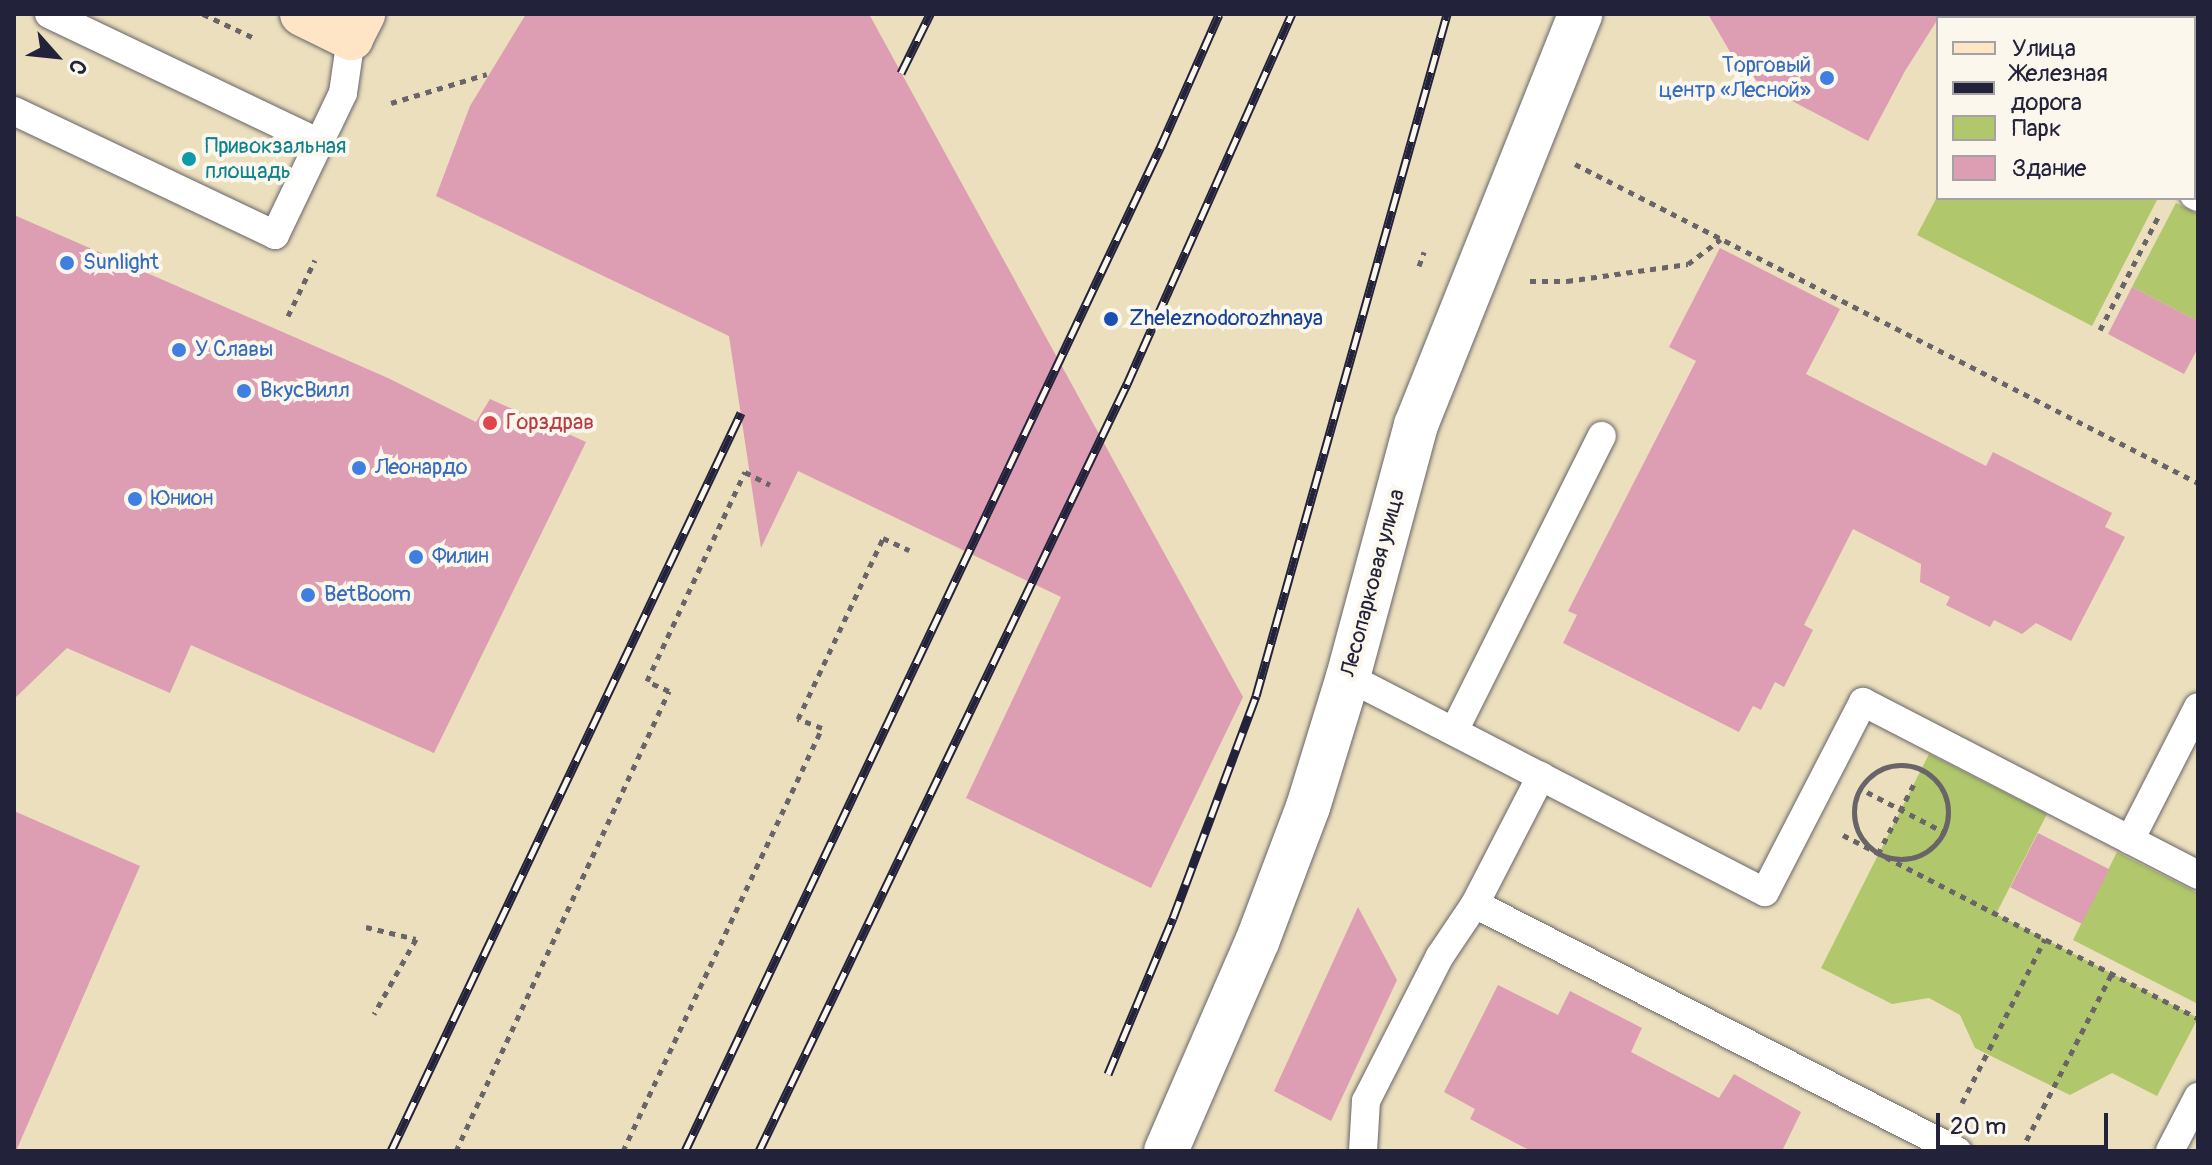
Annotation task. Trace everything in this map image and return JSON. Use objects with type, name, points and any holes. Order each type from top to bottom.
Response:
[{"type":"street","points":[[302,14],[357,26]]},
{"type":"street","name":"Лесопарковая улица","points":[[1166,1151],[1257,942],[1308,807],[1348,677],[1416,425],[1580,14]]},
{"type":"lane","points":[[49,14],[320,143]]},
{"type":"lane","points":[[14,111],[275,235],[343,93],[357,26]]},
{"type":"lane","points":[[1454,731],[1602,436]]},
{"type":"lane","points":[[1348,677],[1765,892],[1863,702],[2198,875]]},
{"type":"lane","points":[[2130,840],[2198,707]]},
{"type":"lane","points":[[1363,1151],[1366,1101],[1440,956],[1475,904],[1541,776]]},
{"type":"lane","points":[[1475,904],[1949,1147]]},
{"type":"lane","points":[[2170,1151],[2198,1097]]},
{"type":"path","points":[[391,103],[487,74]]},
{"type":"path","points":[[1528,140],[2198,483]]},
{"type":"path","points":[[2100,330],[2161,211]]},
{"type":"path","points":[[1424,252],[1413,282],[1567,281],[1688,264],[1721,239]]},
{"type":"path","points":[[456,1151],[669,691],[647,681],[745,472],[770,485]]},
{"type":"path","points":[[623,1151],[822,728],[798,719],[876,552],[883,538],[909,550]]},
{"type":"path","points":[[1878,854],[1936,740]]},
{"type":"path","points":[[1898,764],[1921,769],[1935,778],[1944,791],[1948,807],[1944,832],[1922,855],[1906,859],[1878,854],[1856,829],[1854,812],[1859,789],[1881,769],[1898,764]]},
{"type":"path","points":[[1826,771],[1944,832]]},
{"type":"path","points":[[1804,815],[2198,1018]]},
{"type":"path","points":[[366,927],[416,939],[374,1014]]},
{"type":"path","points":[[1949,1147],[2045,939]]},
{"type":"path","points":[[2021,1151],[2112,973]]},
{"type":"green space","points":[[1936,199],[2157,200],[2092,326],[1917,235]]},
{"type":"green space","points":[[2176,203],[2198,214],[2198,321],[2132,287]]},
{"type":"green space","points":[[1929,754],[2047,814],[1996,914],[2198,1018],[2157,1096],[2112,1073],[2070,1095],[1975,1048],[1960,1015],[1929,998],[1892,1004],[1821,968]]},
{"type":"green space","points":[[2117,852],[2198,893],[2198,1004],[2073,940]]},
{"type":"building","points":[[526,14],[869,14],[1243,697],[1151,888],[966,798],[1061,597],[798,471],[761,548],[729,336],[436,196],[470,106]]},
{"type":"building","name":"Торговый центр «Лесной»","points":[[1708,14],[1941,14],[1936,16],[1936,22],[1905,71],[1868,141],[1760,84],[1733,57]]},
{"type":"building","points":[[14,215],[388,378],[476,422],[490,399],[586,442],[434,753],[191,645],[170,693],[67,648],[14,699]]},
{"type":"building","points":[[1720,248],[1840,309],[1806,374],[1986,466],[1993,452],[2112,513],[2105,527],[2125,537],[2071,641],[2036,623],[2022,634],[1994,620],[1990,627],[1946,605],[1950,597],[1920,582],[1921,564],[1853,529],[1804,625],[1813,630],[1784,687],[1775,682],[1761,710],[1753,706],[1739,732],[1563,643],[1577,615],[1568,611],[1696,361],[1669,347]]},
{"type":"building","points":[[2132,287],[2198,321],[2198,348],[2184,374],[2108,334]]},
{"type":"building","points":[[14,811],[140,866],[16,1151],[14,1151]]},
{"type":"building","points":[[2038,833],[2109,869],[2082,924],[2010,887]]},
{"type":"building","points":[[1358,907],[1397,980],[1331,1121],[1274,1091]]},
{"type":"building","points":[[1498,985],[1558,1015],[1570,991],[1642,1028],[1631,1052],[1719,1098],[1734,1074],[1801,1112],[1782,1151],[1531,1151],[1470,1119],[1475,1109],[1444,1092]]},
{"type":"railway","points":[[901,73],[930,14]]},
{"type":"railway","points":[[685,1151],[1160,148],[1219,14]]},
{"type":"railway","points":[[759,1151],[1127,384],[1292,14]]},
{"type":"railway","points":[[1108,1074],[1173,918],[1256,696],[1447,14]]},
{"type":"railway","points":[[391,1151],[741,413]]},
{"type":"place","name":"Торговый центр «Лесной»","points":[[1827,78]]},
{"type":"place","name":"Привокзальная площадь","points":[[189,159]]},
{"type":"place","name":"Sunlight","points":[[67,263]]},
{"type":"place","name":"Zheleznodorozhnаyа","points":[[1111,319]]},
{"type":"place","name":"У Славы","points":[[179,350]]},
{"type":"place","name":"ВкусВилл","points":[[244,391]]},
{"type":"place","name":"Горздрав","points":[[490,423]]},
{"type":"place","name":"Леонардо","points":[[359,468]]},
{"type":"place","name":"Юнион","points":[[135,499]]},
{"type":"place","name":"Филин","points":[[416,557]]},
{"type":"place","name":"BetBoom","points":[[308,595]]}]
